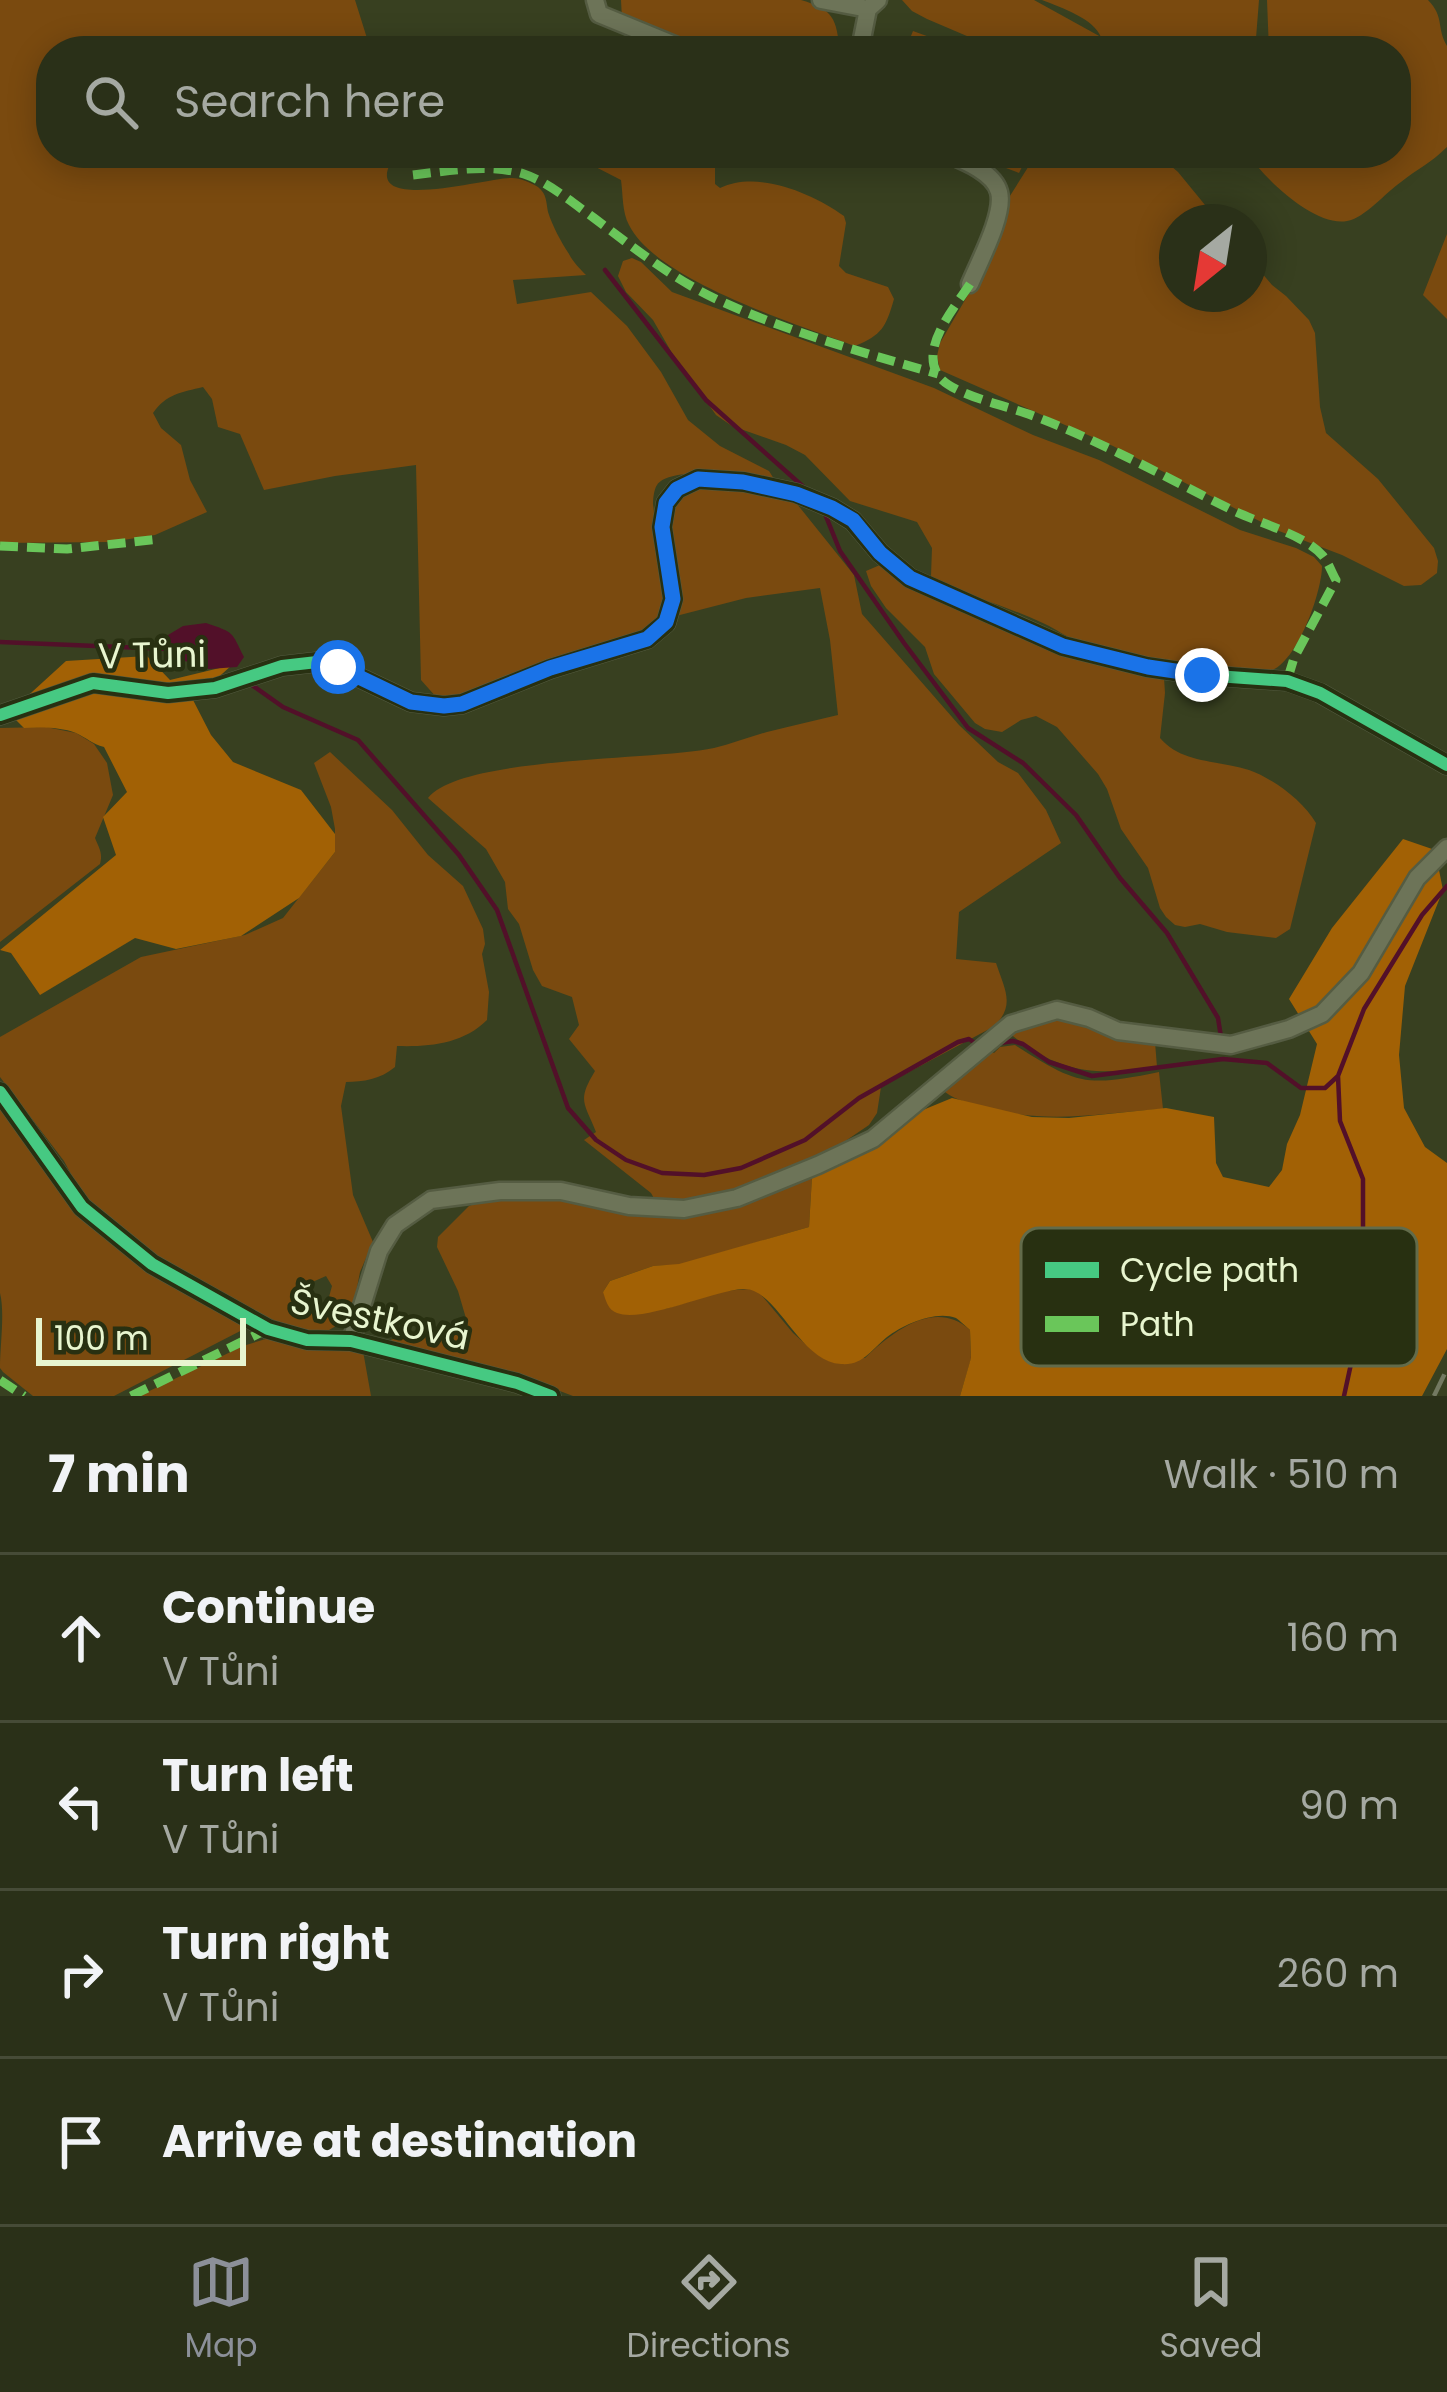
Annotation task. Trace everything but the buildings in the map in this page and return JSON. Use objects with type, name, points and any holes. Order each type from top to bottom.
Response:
[{"type":"street","points":[[595,0],[599,14],[653,36]]},
{"type":"street","points":[[821,0],[873,5],[863,36]]},
{"type":"street","points":[[970,284],[997,219],[999,192],[988,176],[973,168]]},
{"type":"street","name":"V Tůni","points":[[0,716],[93,683],[168,693],[215,688],[282,666],[316,662],[338,667],[411,702],[462,704],[550,668],[647,639],[666,622],[673,599],[662,527],[666,503],[677,489],[698,479],[743,482],[832,508],[853,520],[880,553],[910,578],[1063,646],[1184,673],[1287,681],[1320,693],[1447,765]]},
{"type":"street","points":[[351,1341],[380,1251],[395,1225],[431,1200],[500,1191],[561,1191],[629,1206],[684,1209],[737,1198],[873,1139],[1011,1024],[1058,1010],[1118,1031],[1231,1045],[1289,1029],[1322,1014],[1361,973],[1417,878],[1447,848]]},
{"type":"street","name":"Švestková","points":[[0,1092],[82,1207],[152,1264],[268,1329],[308,1340],[351,1341],[551,1396]]},
{"type":"shaded area","points":[[0,0],[355,0],[366,36],[36,36],[36,168],[390,168],[391,184],[429,190],[512,178],[529,182],[543,192],[557,233],[586,275],[513,280],[517,304],[591,292],[627,326],[688,420],[720,446],[769,471],[774,479],[712,473],[665,479],[656,487],[653,502],[665,604],[661,617],[644,630],[465,699],[437,698],[421,680],[416,465],[264,490],[240,434],[218,427],[212,399],[203,387],[169,398],[153,413],[161,428],[181,445],[190,480],[207,512],[155,535],[110,542],[0,543]]},
{"type":"shaded area","points":[[621,0],[801,0],[831,17],[838,36],[670,36],[622,19]]},
{"type":"shaded area","points":[[902,0],[1034,0],[1099,36],[967,36],[912,11]]},
{"type":"shaded area","points":[[1042,0],[1259,0],[1256,36],[1100,36],[1084,19]]},
{"type":"shaded area","points":[[1267,0],[1428,0],[1437,12],[1447,46],[1447,147],[1354,219],[1334,221],[1305,209],[1259,168],[1411,168],[1411,36],[1268,36]]},
{"type":"shaded area","points":[[598,168],[715,168],[715,184],[720,188],[767,183],[816,199],[844,216],[839,266],[846,273],[888,287],[894,299],[885,323],[877,334],[855,346],[698,282],[644,245],[627,220],[621,180]]},
{"type":"shaded area","points":[[1028,168],[1173,168],[1204,204],[1159,204],[1159,312],[1267,312],[1267,279],[1286,296],[1315,333],[1326,433],[1378,479],[1434,548],[1437,573],[1421,585],[1404,586],[1279,531],[1113,446],[940,370],[940,343],[976,281],[1008,199]]},
{"type":"shaded area","points":[[1447,234],[1447,319],[1423,295]]},
{"type":"shaded area","points":[[632,258],[672,292],[934,388],[1099,460],[1240,530],[1314,557],[1322,566],[1321,578],[1313,609],[1290,655],[1263,672],[1163,662],[1078,641],[1019,613],[939,585],[931,576],[932,548],[917,522],[850,501],[805,455],[716,415],[653,320],[626,292],[618,276],[623,261]]},
{"type":"shaded area","points":[[739,485],[793,499],[854,575],[862,614],[959,725],[998,762],[1018,773],[1046,810],[1061,843],[959,912],[956,959],[996,963],[1005,990],[1004,1012],[993,1027],[881,1087],[877,1113],[869,1125],[813,1163],[704,1197],[656,1202],[584,1140],[596,1132],[584,1102],[595,1071],[569,1039],[579,1025],[572,997],[542,986],[519,924],[508,909],[505,882],[486,849],[428,798],[447,784],[478,774],[714,748],[838,715],[820,588],[746,598],[676,616],[668,544],[673,500],[700,486]]},
{"type":"shaded area","points":[[880,565],[915,587],[1164,678],[1160,738],[1179,753],[1268,779],[1296,799],[1316,823],[1290,929],[1276,938],[1200,924],[1175,925],[1160,908],[1148,868],[1121,829],[1098,774],[1057,727],[1036,716],[1002,732],[975,723],[934,674],[925,647],[871,586],[866,571]]},
{"type":"shaded area","points":[[206,623],[234,637],[244,657],[237,667],[209,669],[167,655],[168,635],[183,626]]},
{"type":"shaded area","points":[[147,656],[170,680],[232,665],[193,700],[211,735],[233,762],[301,790],[335,834],[335,852],[299,898],[241,936],[176,949],[135,938],[40,995],[11,953],[0,950],[116,855],[103,817],[127,792],[104,747],[70,731],[24,728],[9,713],[66,661]]},
{"type":"shaded area","points":[[46,727],[76,733],[94,744],[107,763],[113,795],[95,838],[100,864],[0,942],[0,728]]},
{"type":"shaded area","points":[[330,752],[463,886],[483,929],[489,992],[487,1020],[478,1028],[445,1042],[397,1046],[395,1067],[390,1071],[346,1082],[341,1106],[353,1195],[373,1242],[354,1303],[341,1323],[310,1334],[223,1296],[111,1222],[80,1191],[64,1161],[0,1077],[0,1037],[141,957],[245,935],[283,918],[335,852],[331,807],[314,763]],"holes":[[[326,1276],[332,1286],[320,1308],[303,1307],[300,1302],[308,1284]]]},
{"type":"shaded area","points":[[1403,839],[1435,850],[1443,890],[1405,986],[1399,1055],[1404,1108],[1425,1147],[1447,1163],[1447,1349],[1422,1396],[960,1396],[971,1358],[970,1330],[956,1318],[929,1317],[910,1324],[861,1360],[841,1364],[812,1351],[767,1299],[755,1292],[730,1291],[643,1314],[617,1313],[608,1305],[603,1292],[610,1281],[809,1227],[812,1177],[884,1126],[952,1098],[1032,1117],[1166,1108],[1214,1117],[1216,1163],[1223,1177],[1269,1187],[1282,1170],[1317,1044],[1289,999],[1332,928]]},
{"type":"shaded area","points":[[1062,1015],[1155,1042],[1157,1067],[1079,1069],[1045,1057],[1009,1033]]},
{"type":"shaded area","points":[[1015,1045],[1083,1079],[1115,1080],[1159,1072],[1163,1109],[1035,1116],[978,1106],[945,1092],[986,1049],[994,1053]]},
{"type":"shaded area","points":[[5,1104],[33,1155],[73,1210],[115,1244],[248,1327],[114,1396],[33,1396],[3,1372],[0,1107]]},
{"type":"shaded area","points":[[812,1177],[809,1227],[679,1265],[653,1266],[610,1281],[603,1292],[665,1309],[723,1291],[758,1291],[817,1354],[865,1358],[914,1322],[943,1317],[957,1321],[970,1330],[971,1359],[960,1396],[573,1396],[505,1370],[414,1350],[390,1340],[416,1333],[470,1332],[458,1291],[437,1247],[438,1237],[469,1206],[544,1197],[623,1209],[778,1190]]},
{"type":"shaded area","points":[[272,1337],[363,1351],[371,1396],[139,1396],[243,1346]]},
{"type":"waterway","points":[[605,270],[706,400],[807,490]]},
{"type":"waterway","points":[[823,509],[840,551],[968,728],[1023,763],[1076,815],[1120,878],[1167,933],[1218,1018],[1221,1037]]},
{"type":"waterway","points":[[0,642],[168,649]]},
{"type":"waterway","points":[[249,683],[283,707],[358,740],[459,855],[497,910],[568,1108],[596,1140],[626,1160],[662,1173],[704,1175],[741,1168],[805,1140],[859,1098],[958,1042],[969,1039],[975,1043]]},
{"type":"waterway","points":[[1363,1228],[1363,1179],[1340,1121],[1338,1076],[1364,1009],[1422,915],[1447,886]]},
{"type":"waterway","points":[[1000,1043],[1023,1044],[1049,1062],[1092,1076],[1223,1059],[1267,1063],[1301,1088],[1325,1088],[1338,1076]]},
{"type":"waterway","points":[[1344,1396],[1351,1366]]},
{"type":"railway","points":[[1434,1396],[1447,1369]]},
{"type":"marked path","points":[[413,175],[483,168],[524,174],[560,193],[670,273],[718,300],[799,332],[938,374]]},
{"type":"marked path","points":[[970,284],[936,340],[934,364],[945,382],[1083,436],[1293,535],[1323,556],[1336,580],[1294,658],[1287,681]]},
{"type":"marked path","points":[[0,546],[67,549],[160,539]]},
{"type":"marked path","points":[[131,1396],[268,1329]]},
{"type":"marked path","points":[[0,1380],[24,1396]]},
{"type":"cycle path","points":[[0,715],[93,683],[168,693],[215,688],[282,666],[317,662],[411,702],[462,704],[550,669],[647,639],[666,623],[673,599],[662,527],[666,503],[677,489],[698,479],[796,493],[832,508],[853,521],[910,578],[1063,646],[1147,667],[1287,681],[1320,693],[1447,765]]},
{"type":"cycle path","points":[[0,1092],[82,1207],[152,1264],[268,1329],[307,1340],[351,1341],[551,1396]]},
{"type":"route","points":[[338,667],[411,702],[444,706],[462,704],[550,668],[647,639],[666,622],[673,599],[662,527],[666,503],[677,489],[698,479],[743,482],[832,508],[853,520],[880,553],[910,578],[1063,646],[1202,675]]}]
